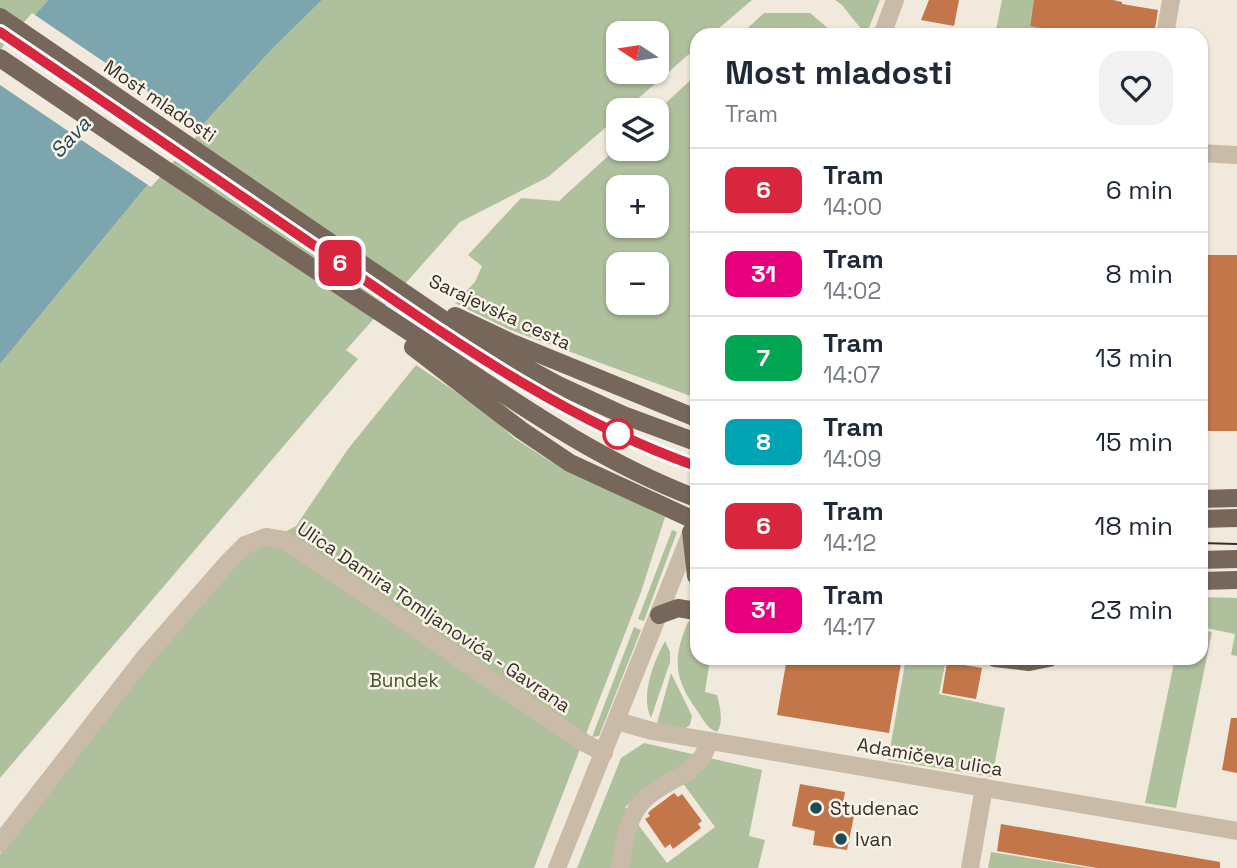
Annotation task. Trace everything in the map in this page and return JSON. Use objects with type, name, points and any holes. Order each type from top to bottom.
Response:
[{"type":"main road","name":"Most mladosti","points":[[0,17],[402,289]]},
{"type":"main road","points":[[0,58],[379,314],[521,430],[605,481],[690,521]]},
{"type":"main road","name":"Sarajevska cesta","points":[[402,289],[444,315],[491,350],[623,415],[690,440]]},
{"type":"main road","name":"Sarajevska cesta","points":[[444,315],[690,416]]},
{"type":"main road","points":[[417,343],[579,443],[637,473],[690,495]]},
{"type":"main road","points":[[1208,498],[1237,498]]},
{"type":"main road","points":[[1208,519],[1237,518]]},
{"type":"main road","points":[[1208,560],[1237,559]]},
{"type":"main road","points":[[1208,581],[1237,580]]},
{"type":"main road","points":[[659,615],[678,608],[690,610]]},
{"type":"street","points":[[885,28],[895,0]]},
{"type":"street","points":[[1166,28],[1171,0]]},
{"type":"street","points":[[1208,153],[1237,155]]},
{"type":"street","points":[[556,868],[690,536]]},
{"type":"street","name":"Ulica Damira Tomljanovića - Gavrana","points":[[0,843],[145,657],[245,545],[266,537],[284,540],[585,743],[604,753]]},
{"type":"street","name":"Adamičeva ulica","points":[[617,720],[652,731],[1237,831]]},
{"type":"street","points":[[620,868],[627,829],[636,810],[644,800],[696,766],[706,752],[709,741]]},
{"type":"street","points":[[970,868],[984,787]]},
{"type":"green space","points":[[0,0],[48,0],[0,56]]},
{"type":"green space","points":[[322,0],[752,0],[719,28],[690,28],[690,53],[669,72],[669,21],[606,21],[606,84],[655,84],[639,98],[606,98],[606,127],[548,177],[460,222],[346,350],[358,359],[0,778],[0,364],[144,189],[273,48]]},
{"type":"green space","points":[[835,0],[880,0],[869,28],[860,28]]},
{"type":"green space","points":[[1002,0],[1034,0],[1033,7],[1036,7],[1032,11],[1030,26],[1039,28],[996,28]]},
{"type":"green space","points":[[764,13],[810,13],[828,28],[748,28]]},
{"type":"green space","points":[[690,81],[690,396],[508,329],[455,303],[475,282],[482,266],[468,255],[521,198],[559,201],[606,158],[606,161],[669,161],[669,100]]},
{"type":"green space","name":"Bundek","points":[[416,365],[486,412],[514,438],[550,461],[665,517],[641,592],[534,868],[0,868],[0,854],[121,692],[248,551],[296,526],[348,449]]},
{"type":"green space","points":[[672,530],[677,532],[644,621],[638,619]]},
{"type":"green space","points":[[1208,597],[1237,598],[1237,656],[1231,655],[1235,634],[1208,628]]},
{"type":"green space","points":[[690,621],[690,665],[709,665],[705,692],[717,695],[721,719],[717,732],[706,724],[680,679],[679,647]]},
{"type":"green space","points":[[634,627],[641,630],[599,736],[592,737]]},
{"type":"green space","points":[[1208,631],[1212,632],[1208,652]]},
{"type":"green space","points":[[665,641],[670,652],[670,662],[651,718],[647,700],[648,689],[653,668]]},
{"type":"green space","points":[[905,665],[945,665],[939,694],[1005,708],[992,777],[888,760]]},
{"type":"green space","points":[[1174,665],[1205,665],[1176,808],[1145,803]]},
{"type":"green space","points":[[671,673],[692,716],[690,725],[684,729],[657,723]]},
{"type":"green space","points":[[644,743],[762,770],[749,836],[765,840],[758,868],[577,868],[621,758]],"holes":[[[663,779],[682,782],[715,827],[667,863],[625,807]]]},
{"type":"green space","points":[[991,852],[1091,868],[988,868]]},
{"type":"water","name":"Sava","points":[[48,0],[322,0],[273,48],[144,189],[0,364],[0,56]]},
{"type":"pier","points":[[32,13],[203,129],[151,187],[0,85],[0,50]]},
{"type":"building","points":[[929,0],[959,0],[954,26],[921,20]]},
{"type":"building","points":[[1034,0],[1113,0],[1158,10],[1155,28],[1030,26]]},
{"type":"building","points":[[1208,255],[1237,255],[1237,431],[1208,431]]},
{"type":"building","points":[[786,665],[901,665],[889,733],[777,715]]},
{"type":"building","points":[[947,665],[982,668],[976,699],[942,693]]},
{"type":"building","points":[[1231,718],[1237,718],[1237,773],[1222,770]]},
{"type":"building","points":[[800,784],[845,792],[841,814],[854,816],[847,850],[813,845],[815,831],[792,826]]},
{"type":"building","points":[[674,793],[678,797],[682,794],[702,821],[698,824],[701,828],[673,849],[670,844],[665,848],[645,819],[650,816],[648,813],[651,810]]},
{"type":"building","points":[[1001,824],[1220,862],[1220,868],[1097,868],[997,851]]},
{"type":"tram line","points":[[0,32],[475,354],[604,427],[690,464]]},
{"type":"tram line","name":"6","points":[[0,32],[494,367],[588,420],[690,464]]},
{"type":"tram line","points":[[1208,543],[1237,544]]},
{"type":"place","name":"Studenac","points":[[816,808]]},
{"type":"place","name":"Ivan","points":[[841,839]]}]
